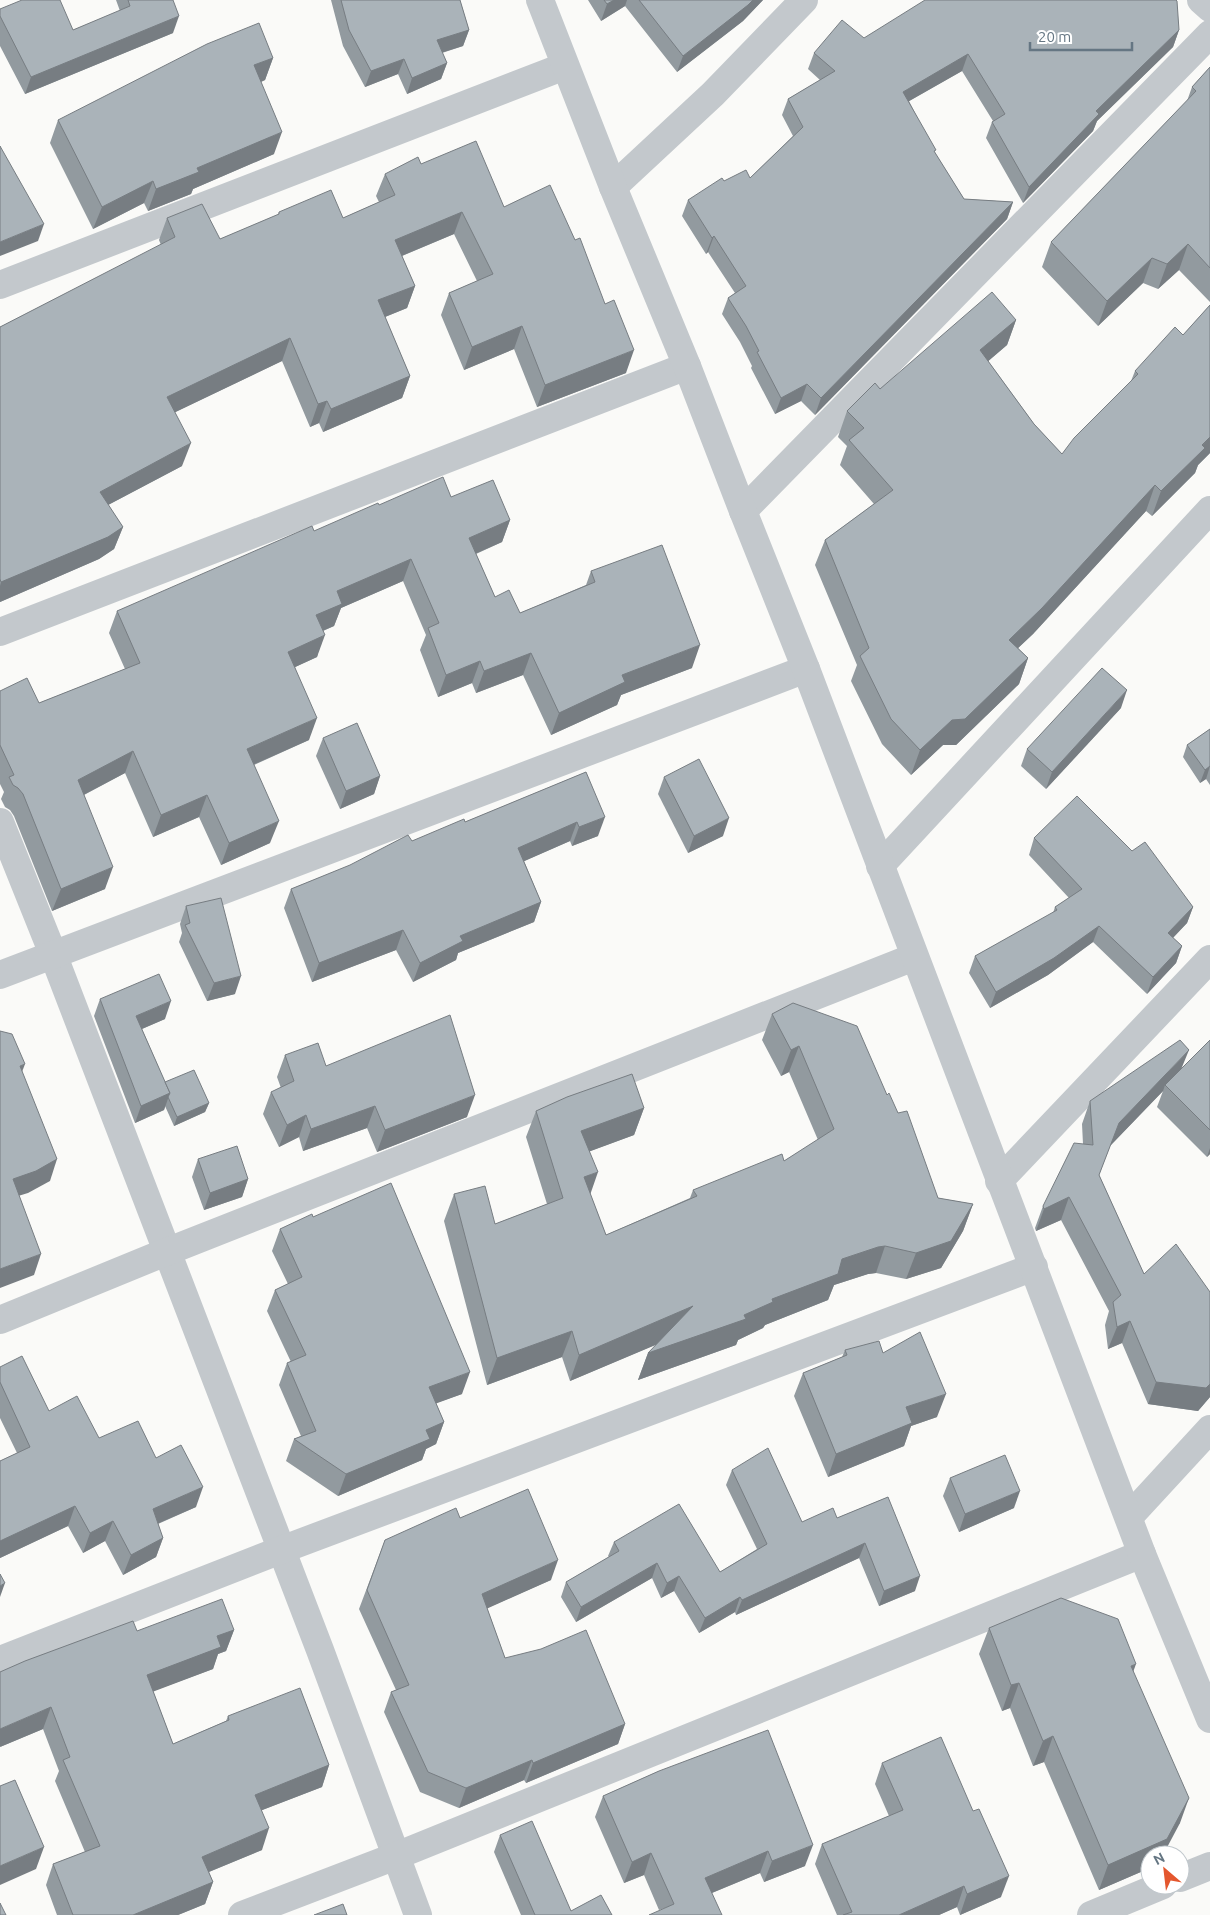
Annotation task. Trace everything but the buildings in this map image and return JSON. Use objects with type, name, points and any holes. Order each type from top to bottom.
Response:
[{"type":"street","points":[[540,0],[613,187],[687,366],[742,511],[806,670],[1142,1554],[1210,1719]]},
{"type":"street","points":[[613,187],[713,94],[804,0]]},
{"type":"street","points":[[1201,0],[1210,8]]},
{"type":"street","points":[[742,511],[1210,34]]},
{"type":"street","points":[[0,285],[565,66]]},
{"type":"street","points":[[0,632],[687,366]]},
{"type":"street","points":[[880,866],[1210,510]]},
{"type":"street","points":[[0,975],[806,670]]},
{"type":"street","points":[[0,822],[53,954],[281,1550],[418,1915]]},
{"type":"street","points":[[0,1320],[166,1252],[914,957]]},
{"type":"street","points":[[1000,1181],[1210,959]]},
{"type":"street","points":[[0,1660],[281,1550],[1034,1267]]},
{"type":"street","points":[[1129,1517],[1210,1429]]},
{"type":"street","points":[[242,1915],[396,1856],[1142,1554]]},
{"type":"street","points":[[1190,1874],[1210,1866]]},
{"type":"street","points":[[1091,1915],[1140,1895]]}]
